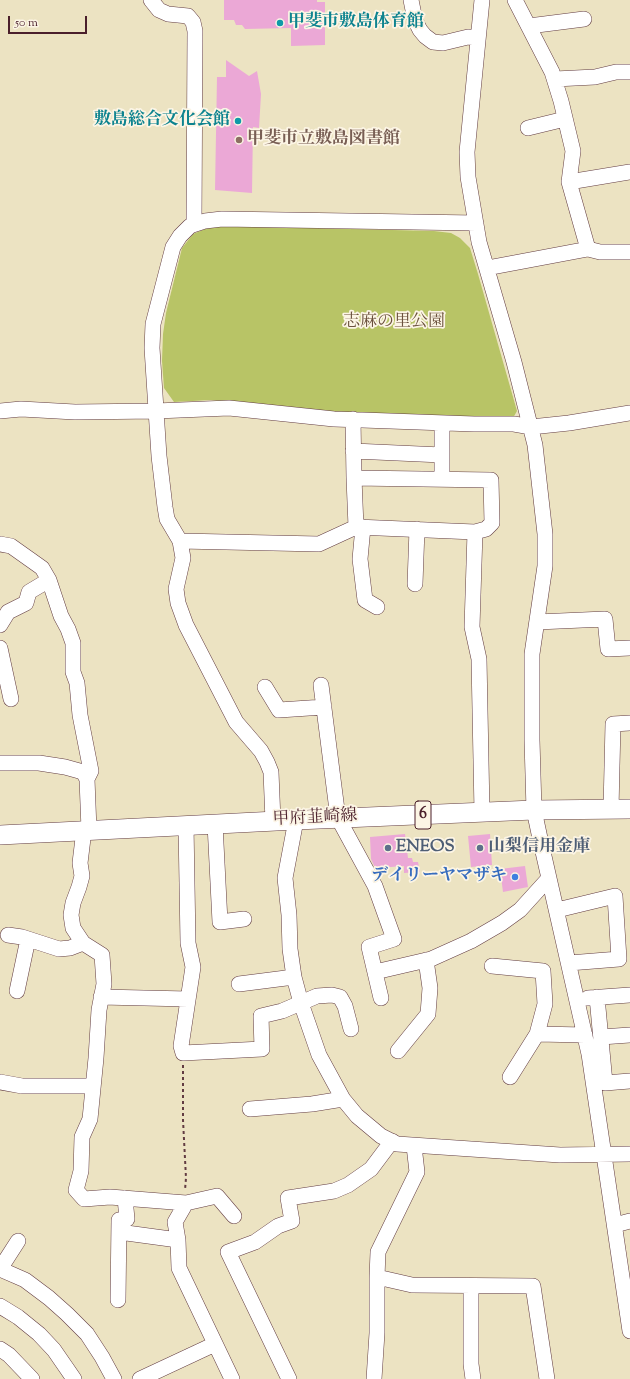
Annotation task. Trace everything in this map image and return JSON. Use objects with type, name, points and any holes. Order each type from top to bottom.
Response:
[{"type":"main road","name":"甲府韮崎線","points":[[0,835],[482,812],[630,809]]},
{"type":"street","points":[[151,0],[159,10],[168,14],[188,16],[193,22],[195,31],[194,224]]},
{"type":"street","points":[[411,0],[415,20],[420,30],[424,36],[433,42],[443,43],[468,37],[478,38]]},
{"type":"street","points":[[482,0],[467,152],[468,178],[479,242],[514,362],[535,445],[545,534],[545,566],[532,654],[534,810],[590,1054],[630,1332]]},
{"type":"street","points":[[516,0],[555,80],[573,151],[569,182],[588,250]]},
{"type":"street","points":[[529,26],[584,19]]},
{"type":"street","points":[[555,80],[595,77],[616,72],[630,72]]},
{"type":"street","points":[[528,128],[566,119]]},
{"type":"street","points":[[569,182],[630,172]]},
{"type":"street","points":[[273,821],[271,772],[267,762],[260,751],[236,722],[186,625],[178,603],[176,589],[183,558],[180,541],[167,518],[165,507],[159,456],[152,348],[153,324],[172,247],[190,226],[205,221],[222,219],[476,223]]},
{"type":"street","points":[[487,268],[588,250],[629,254]]},
{"type":"street","points":[[0,411],[21,409],[75,412],[156,411],[228,408],[334,419],[514,424],[531,427],[569,423],[630,413]]},
{"type":"street","points":[[353,420],[354,478],[360,527],[360,559],[364,600],[377,607]]},
{"type":"street","points":[[442,423],[442,479]]},
{"type":"street","points":[[353,451],[442,455]]},
{"type":"street","points":[[180,541],[319,544],[360,527],[475,532],[486,529],[492,523],[492,480],[354,478]]},
{"type":"street","points":[[414,584],[417,529]]},
{"type":"street","points":[[475,532],[472,627],[479,659],[482,812]]},
{"type":"street","points":[[0,544],[12,546],[42,568],[49,580],[61,616],[73,643],[73,672],[91,771],[87,779],[86,830],[80,863],[82,876],[73,903],[71,915],[73,928],[83,943],[102,955],[104,984],[99,1010],[90,1119],[82,1137],[81,1171],[76,1190],[84,1199],[110,1197],[186,1203],[217,1196],[234,1216]]},
{"type":"street","points":[[0,625],[8,612],[26,603],[29,592],[49,580]]},
{"type":"street","points":[[537,622],[605,619],[608,649],[630,648]]},
{"type":"street","points":[[0,648],[11,699]]},
{"type":"street","points":[[321,685],[338,818],[375,886],[394,939],[369,947],[381,998]]},
{"type":"street","points":[[264,686],[279,710],[324,707]]},
{"type":"street","points":[[611,809],[613,724],[630,723]]},
{"type":"street","points":[[0,763],[39,763],[66,767],[83,772],[87,779]]},
{"type":"street","points":[[296,820],[285,878],[289,915],[290,949],[294,977],[301,1003],[319,1055],[343,1099],[356,1116],[381,1136],[397,1144],[560,1155],[630,1154]]},
{"type":"street","points":[[215,824],[220,922],[244,919]]},
{"type":"street","points":[[186,825],[188,943],[192,967],[181,1046],[183,1053],[262,1049],[261,1016],[282,1011],[317,996],[332,995],[340,997],[345,1006],[351,1029]]},
{"type":"street","points":[[375,972],[431,959],[471,941],[502,923],[520,910],[549,878]]},
{"type":"street","points":[[557,910],[615,896],[619,959],[569,963]]},
{"type":"street","points":[[8,934],[59,949],[70,948],[83,943]]},
{"type":"street","points":[[18,991],[28,939]]},
{"type":"street","points":[[398,1051],[428,1014],[430,988],[426,960]]},
{"type":"street","points":[[492,966],[543,971],[545,1004],[537,1034],[510,1077]]},
{"type":"street","points":[[239,984],[294,977]]},
{"type":"street","points":[[577,998],[630,995]]},
{"type":"street","points":[[101,997],[188,999]]},
{"type":"street","points":[[597,997],[605,1083],[630,1081]]},
{"type":"street","points":[[537,1034],[585,1035]]},
{"type":"street","points":[[601,1037],[630,1035]]},
{"type":"street","points":[[0,1082],[22,1086],[93,1086]]},
{"type":"street","points":[[250,1109],[312,1104],[343,1099]]},
{"type":"street","points":[[289,1379],[228,1252],[255,1242],[278,1226],[292,1221],[288,1198],[334,1191],[348,1185],[371,1169],[392,1141]]},
{"type":"street","points":[[374,1379],[377,1333],[376,1277],[378,1252],[417,1172],[414,1146]]},
{"type":"street","points":[[118,1300],[119,1220],[127,1219],[125,1198]]},
{"type":"street","points":[[186,1203],[175,1222],[178,1240],[179,1268],[232,1379]]},
{"type":"street","points":[[615,1225],[630,1221]]},
{"type":"street","points":[[120,1232],[178,1240]]},
{"type":"street","points":[[18,1241],[0,1269],[25,1280],[49,1298],[87,1334],[114,1379]]},
{"type":"street","points":[[376,1277],[412,1285],[533,1286],[547,1379]]},
{"type":"street","points":[[471,1286],[471,1364],[473,1379]]},
{"type":"street","points":[[0,1306],[18,1317],[39,1334],[54,1350],[74,1379]]},
{"type":"street","points":[[140,1379],[170,1373],[215,1344]]},
{"type":"street","points":[[0,1349],[32,1379]]},
{"type":"path","points":[[183,1053],[183,1120],[186,1156],[186,1203]]},
{"type":"green space","name":"志麻の里公園","points":[[227,226],[434,231],[451,233],[460,238],[470,248],[478,274],[517,411],[513,418],[341,414],[211,400],[174,402],[164,388],[162,361],[163,334],[166,313],[182,248],[193,234],[210,227]]},
{"type":"building","name":"甲斐市敷島体育館","points":[[224,0],[317,0],[317,2],[325,2],[325,45],[291,46],[291,28],[245,29],[242,25],[236,25],[234,20],[224,20]]},
{"type":"building","name":"敷島総合文化会館","points":[[226,60],[249,76],[257,71],[261,94],[259,128],[253,127],[252,193],[215,190],[217,77],[226,77]]},
{"type":"building","points":[[405,834],[408,858],[412,858],[413,862],[418,862],[420,872],[404,873],[404,866],[377,868],[377,872],[371,859],[370,837]]},
{"type":"building","points":[[490,834],[492,865],[471,867],[468,836]]},
{"type":"building","points":[[525,866],[528,887],[503,892],[500,869]]},
{"type":"place","name":"甲斐市敷島体育館","points":[[280,23]]},
{"type":"place","name":"敷島総合文化会館","points":[[238,121]]},
{"type":"place","name":"甲斐市立敷島図書館","points":[[239,140]]},
{"type":"place","name":"ENEOS","points":[[388,848]]},
{"type":"place","name":"山梨信用金庫","points":[[480,848]]},
{"type":"place","name":"デイリーヤマザキ","points":[[515,877]]}]
